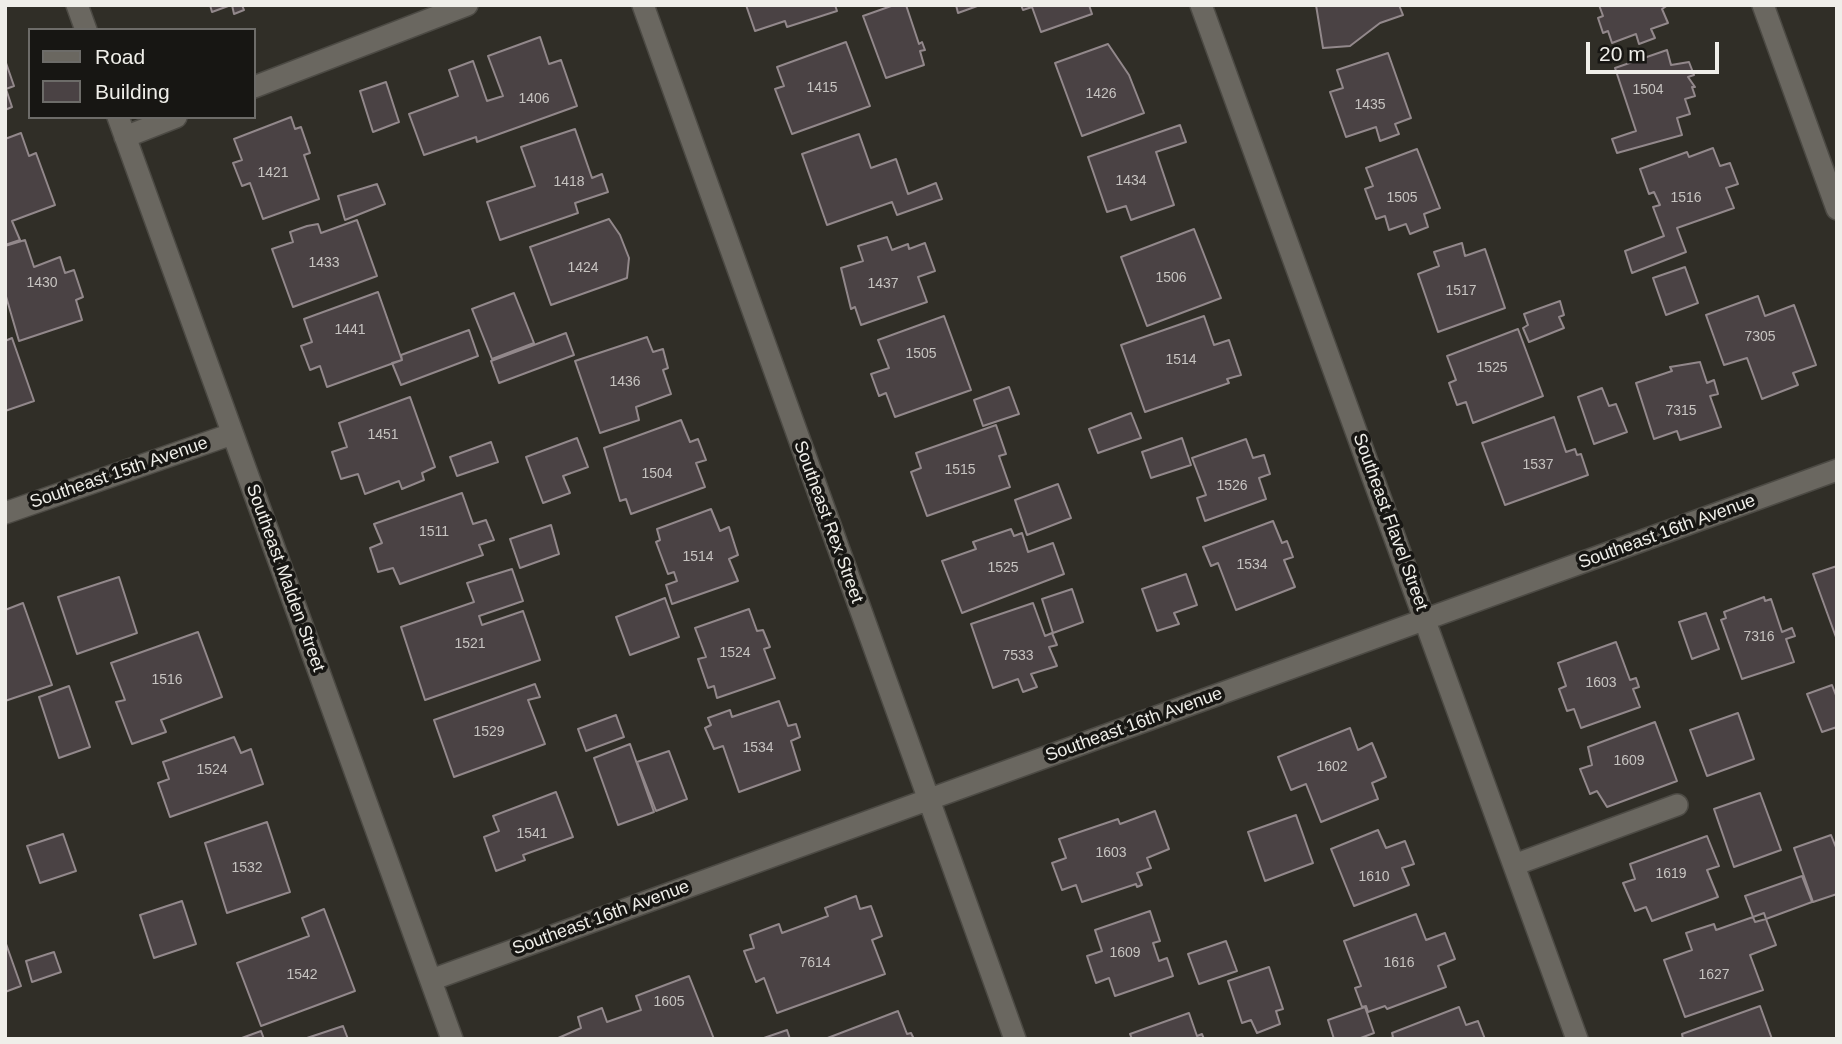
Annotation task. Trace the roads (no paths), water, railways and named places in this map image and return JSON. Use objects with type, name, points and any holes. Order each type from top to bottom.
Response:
[{"type":"street","points":[[77,5],[85,28]]},
{"type":"street","points":[[256,87],[467,5]]},
{"type":"street","name":"Southeast Rex Street","points":[[643,5],[1015,1039]]},
{"type":"street","name":"Southeast Flavel Street","points":[[1201,5],[1577,1039]]},
{"type":"street","points":[[1763,5],[1837,209]]},
{"type":"street","points":[[121,127],[165,119]]},
{"type":"street","name":"Southeast Malden Street","points":[[121,127],[452,1039]]},
{"type":"street","name":"Southeast 15th Avenue","points":[[5,513],[233,434]]},
{"type":"street","name":"Southeast 16th Avenue","points":[[431,980],[1837,470]]},
{"type":"street","points":[[1514,865],[1676,806]]}]
